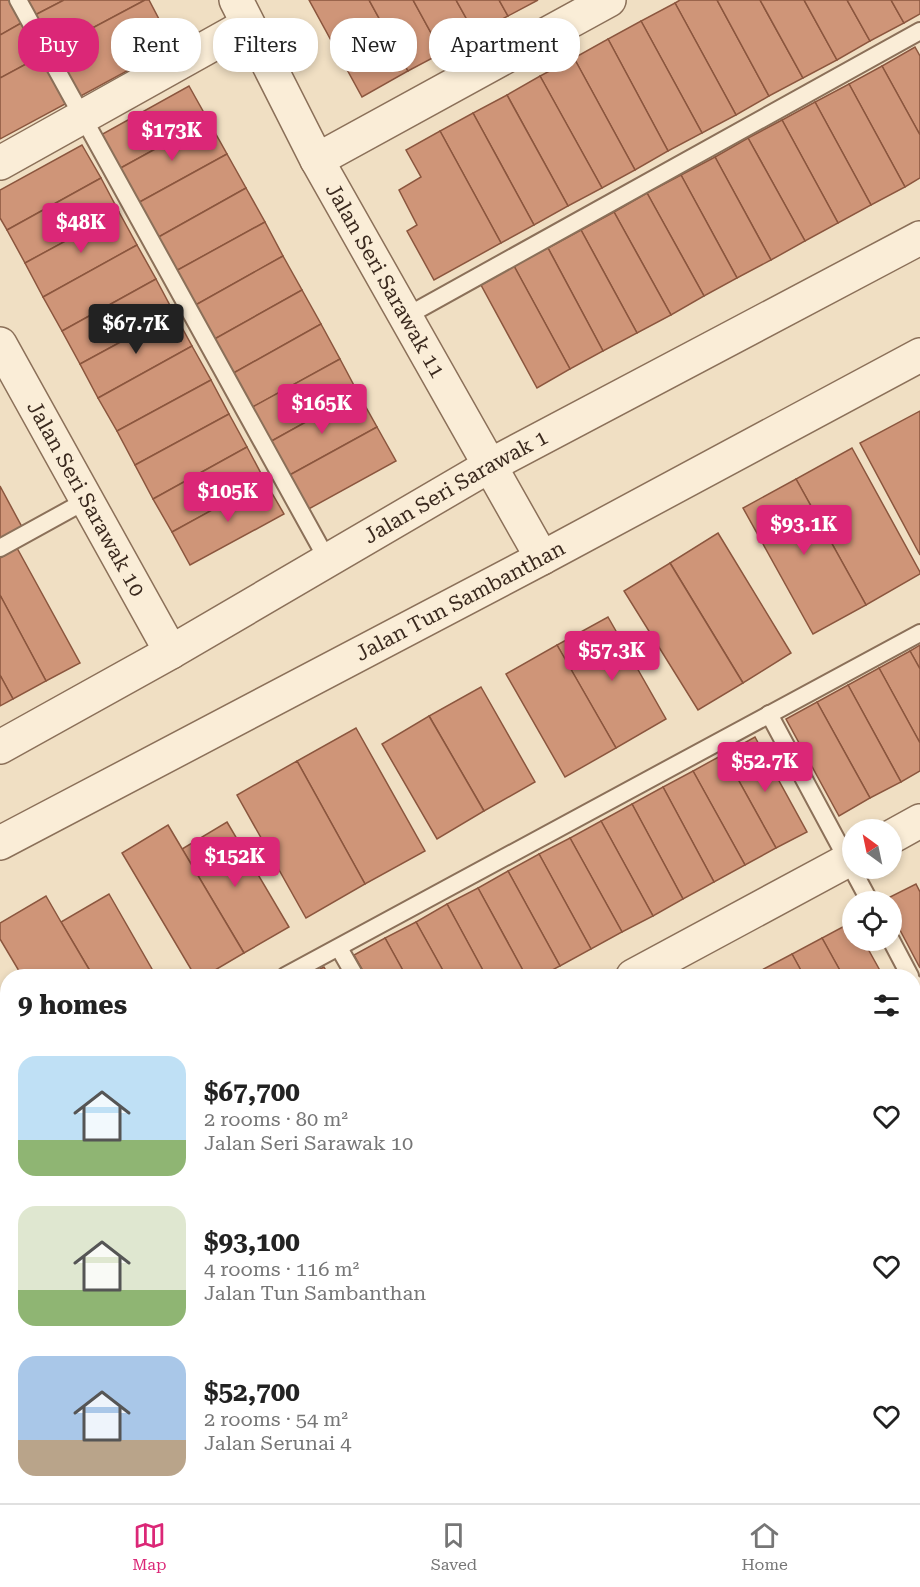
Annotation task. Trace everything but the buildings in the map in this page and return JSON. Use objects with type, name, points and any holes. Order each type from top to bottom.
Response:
[{"type":"street","points":[[317,159],[609,0]]},
{"type":"street","points":[[0,163],[82,117],[245,9]]},
{"type":"street","name":"Jalan Seri Sarawak 11","points":[[245,9],[317,159],[542,558]]},
{"type":"street","name":"Jalan Seri Sarawak 1","points":[[0,747],[171,652],[489,466],[920,238]]},
{"type":"street","name":"Jalan Seri Sarawak 10","points":[[0,344],[171,652]]},
{"type":"street","name":"Jalan Tun Sambanthan","points":[[0,843],[542,558],[920,355]]},
{"type":"street","points":[[902,831],[920,821]]},
{"type":"street","points":[[646,969],[842,863]]},
{"type":"lane","points":[[18,0],[328,561]]},
{"type":"lane","points":[[405,317],[920,31]]},
{"type":"lane","points":[[0,548],[87,500]]},
{"type":"lane","points":[[298,969],[920,633]]},
{"type":"lane","points":[[768,714],[842,845]]},
{"type":"lane","points":[[339,948],[351,969]]},
{"type":"lane","points":[[897,951],[906,969]]}]
